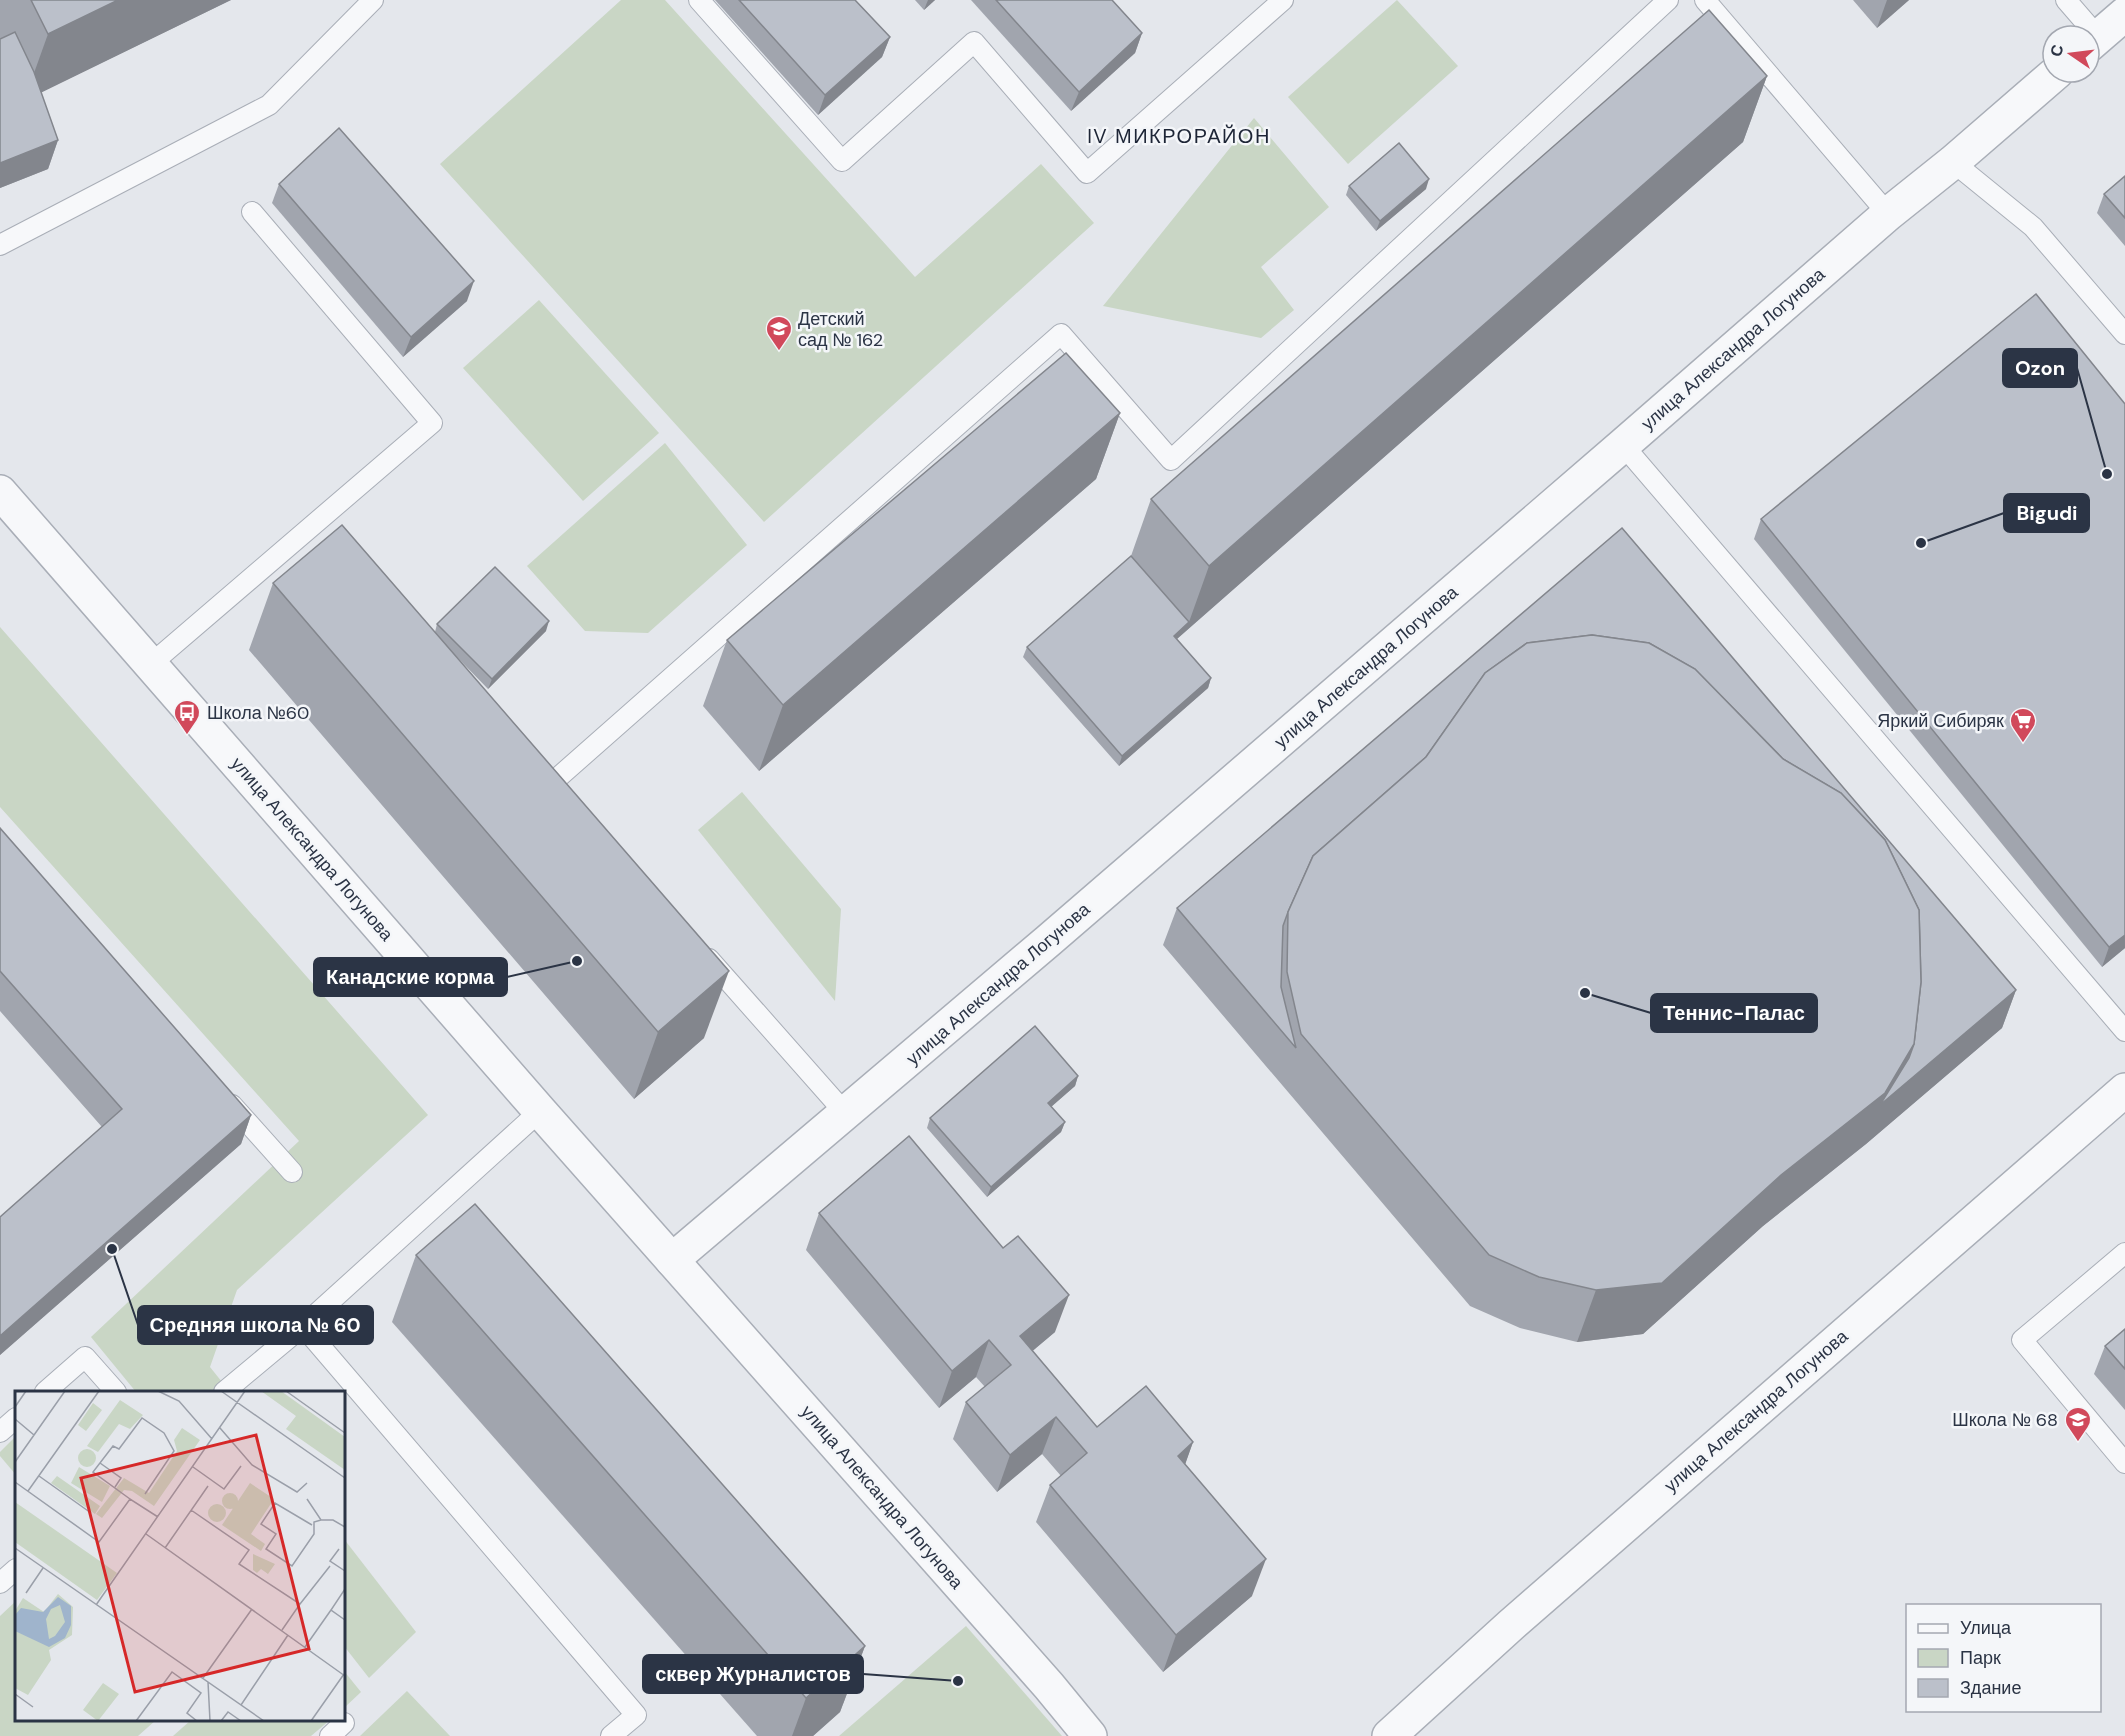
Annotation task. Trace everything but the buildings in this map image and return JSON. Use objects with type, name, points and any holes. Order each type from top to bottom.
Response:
[{"type":"street","points":[[2101,34],[2125,14]]},
{"type":"street","name":"улица Александра Логунова","points":[[672,1260],[846,1114],[1888,214],[1953,162],[2043,84]]},
{"type":"street","name":"улица Александра Логунова","points":[[0,492],[540,1111],[1049,1686],[1090,1736]]},
{"type":"street","name":"улица Александра Логунова","points":[[1389,1736],[1520,1617],[2125,1090]]},
{"type":"lane","points":[[0,245],[269,105],[373,0]]},
{"type":"lane","points":[[699,0],[842,161],[974,42],[1087,173],[1283,0]]},
{"type":"lane","points":[[553,782],[1061,334],[1171,460],[1668,0]]},
{"type":"lane","points":[[1705,0],[1888,214]]},
{"type":"lane","points":[[2066,0],[2082,24]]},
{"type":"lane","points":[[1953,162],[2033,227],[2125,334]]},
{"type":"lane","points":[[151,664],[432,423],[252,212]]},
{"type":"lane","points":[[1623,445],[2125,1031]]},
{"type":"lane","points":[[537,764],[568,799]]},
{"type":"lane","points":[[698,946],[846,1114]]},
{"type":"lane","points":[[221,1093],[292,1172]]},
{"type":"lane","points":[[225,1391],[303,1326],[540,1111]]},
{"type":"lane","points":[[2125,1253],[2022,1340],[2125,1463]]},
{"type":"lane","points":[[303,1326],[636,1715],[611,1736]]},
{"type":"lane","points":[[46,1391],[85,1358],[115,1391]]},
{"type":"lane","points":[[0,1432],[15,1419]]},
{"type":"lane","points":[[0,1583],[15,1570]]},
{"type":"green space","points":[[621,0],[665,0],[915,277],[1041,164],[1094,223],[764,522],[440,164]]},
{"type":"green space","points":[[1397,0],[1458,66],[1348,164],[1288,97]]},
{"type":"green space","points":[[1254,118],[1329,207],[1261,267],[1294,310],[1261,338],[1103,306]]},
{"type":"green space","points":[[539,300],[659,433],[583,501],[463,368]]},
{"type":"green space","points":[[665,443],[747,545],[648,633],[585,631],[527,566]]},
{"type":"green space","points":[[0,627],[428,1115],[237,1290],[210,1367],[229,1391],[135,1391],[91,1337],[299,1141],[0,807]]},
{"type":"green space","points":[[742,792],[841,909],[835,1001],[698,830]]},
{"type":"green space","points":[[15,1437],[15,1474],[0,1456],[0,1452]]},
{"type":"green space","points":[[345,1540],[416,1632],[369,1678],[345,1647]]},
{"type":"green space","points":[[15,1602],[15,1721],[155,1721],[138,1736],[0,1736],[0,1616]]},
{"type":"green space","points":[[966,1626],[1062,1736],[839,1736]]},
{"type":"green space","points":[[345,1672],[361,1692],[345,1707]]},
{"type":"green space","points":[[407,1691],[450,1736],[360,1736]]},
{"type":"green space","points":[[190,1721],[329,1721],[311,1736],[173,1736]]},
{"type":"place","name":"Детский сад № 162","points":[[779,352]]},
{"type":"place","name":"Ozon","points":[[2107,474]]},
{"type":"place","name":"Bigudi","points":[[1921,543]]},
{"type":"place","name":"Школа №60","points":[[187,736]]},
{"type":"place","name":"Яркий Сибиряк","points":[[2023,744]]},
{"type":"place","name":"Канадские корма","points":[[577,961]]},
{"type":"place","name":"Теннис-Палас","points":[[1585,993]]},
{"type":"place","name":"Средняя школа № 60","points":[[112,1249]]},
{"type":"place","name":"Школа № 68","points":[[2078,1443]]},
{"type":"place","name":"сквер Журналистов","points":[[958,1681]]},
{"type":"district","name":"IV МИКРОРАЙОН","points":[[1179,136]]}]
